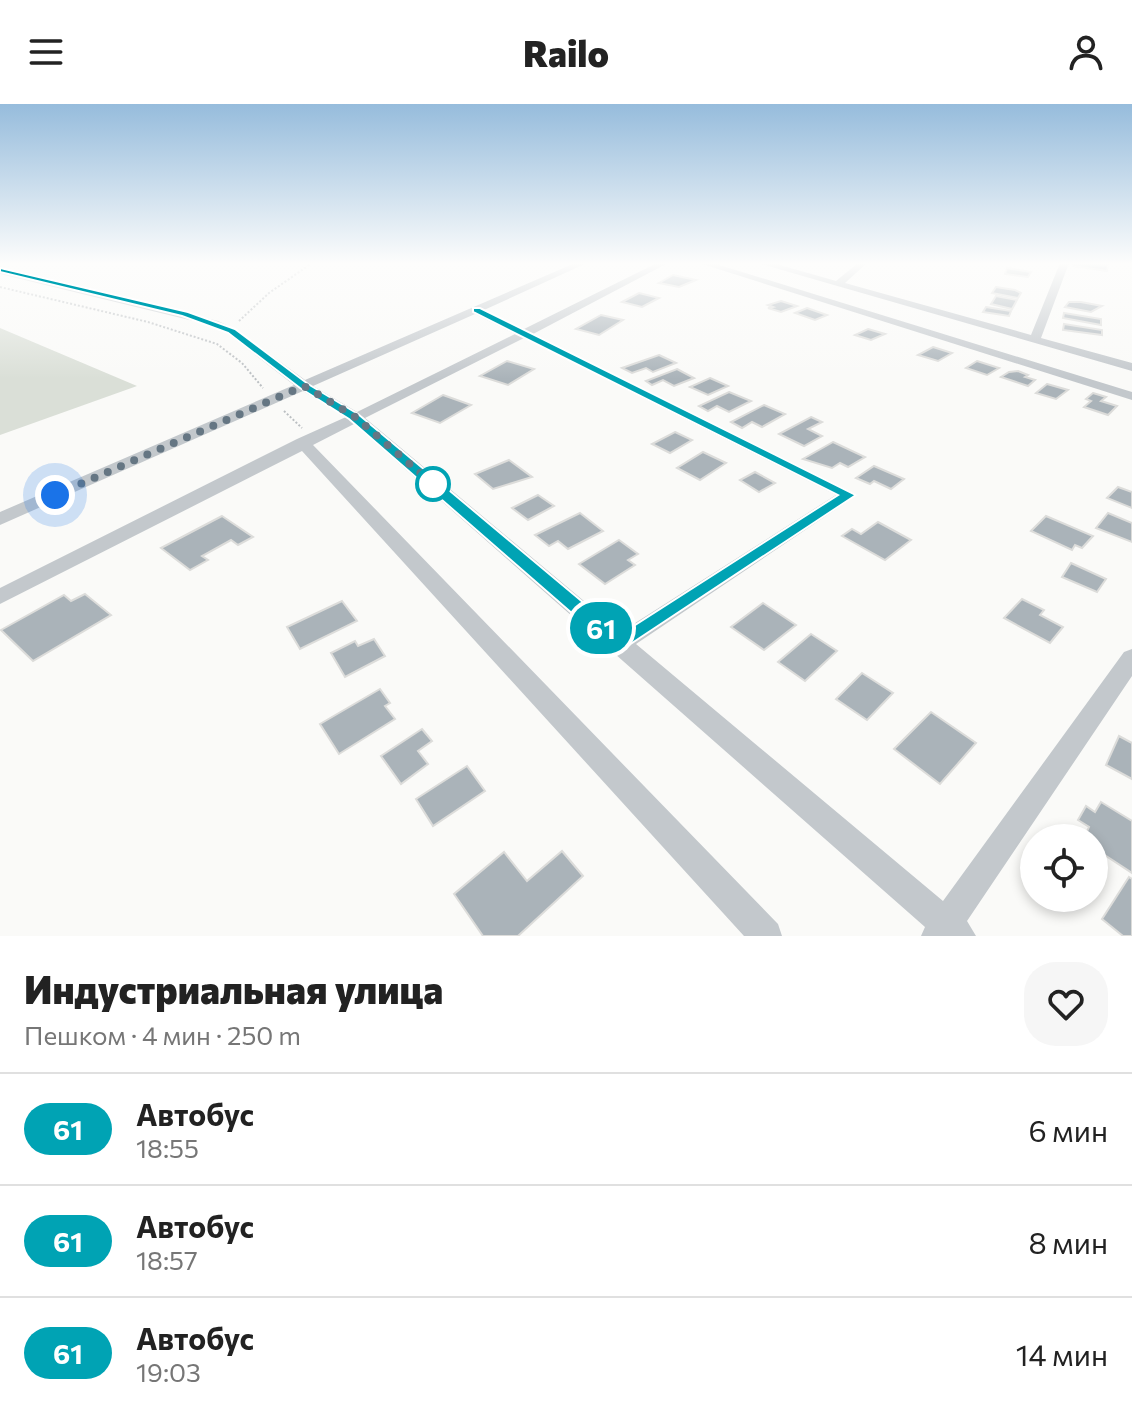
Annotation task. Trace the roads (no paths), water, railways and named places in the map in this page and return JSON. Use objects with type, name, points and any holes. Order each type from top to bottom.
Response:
[{"type":"street","points":[[133,302],[185,314],[231,331],[304,386],[354,416],[620,644],[947,932],[1132,658]]},
{"type":"street","points":[[0,519],[494,302]]},
{"type":"street","points":[[0,597],[354,416],[589,302]]},
{"type":"street","points":[[829,302],[1132,396]]},
{"type":"street","points":[[902,302],[1132,367]]},
{"type":"street","points":[[1035,339],[1050,302]]},
{"type":"street","points":[[476,310],[848,495],[620,644]]},
{"type":"street","points":[[307,440],[766,936]]}]
